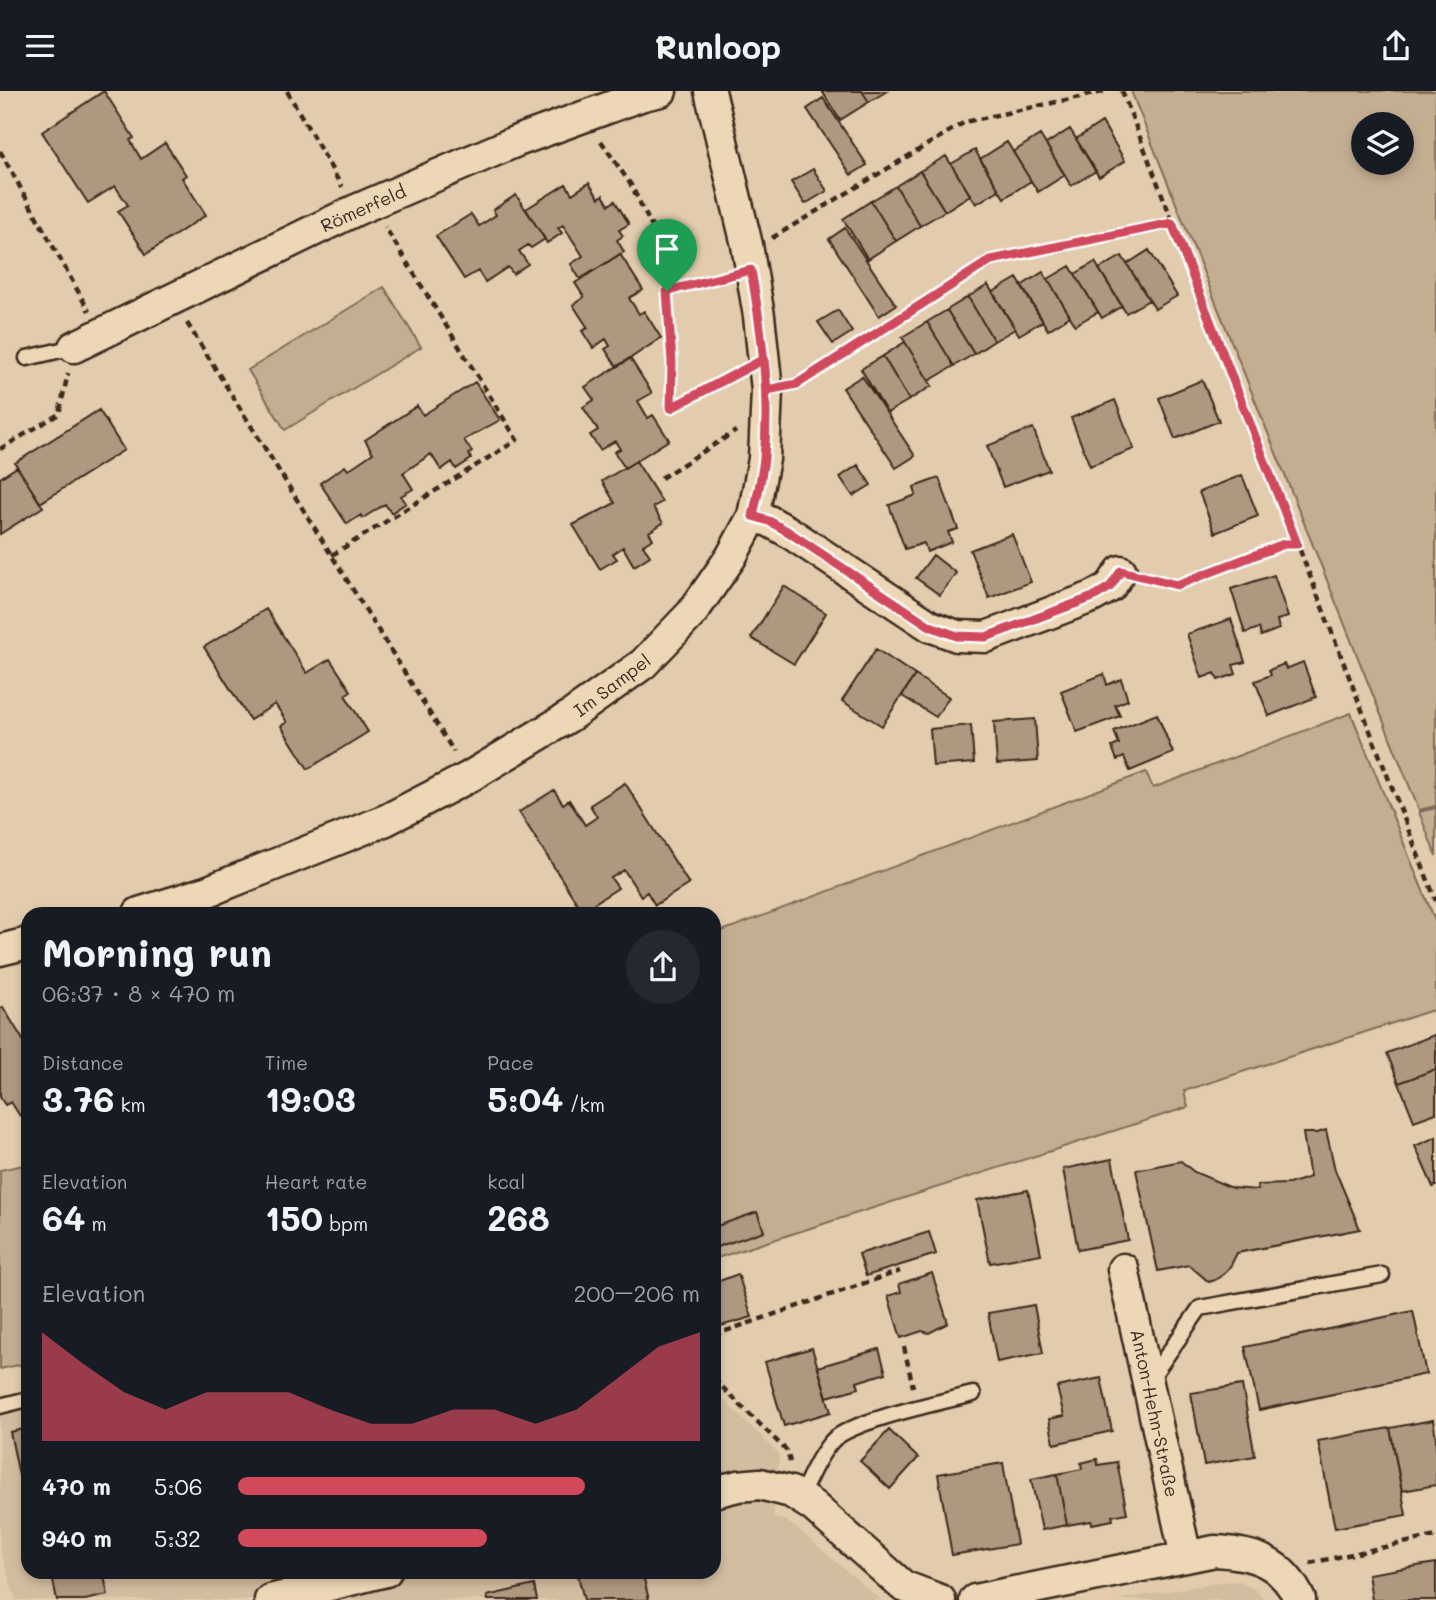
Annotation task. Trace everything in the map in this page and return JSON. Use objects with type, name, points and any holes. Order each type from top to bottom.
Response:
[{"type":"street","name":"Römerfeld","points":[[74,347],[363,207],[517,141],[643,95],[661,91]]},
{"type":"street","name":"Im Sampel","points":[[158,907],[206,892],[386,820],[469,777],[570,716],[643,664],[692,613],[731,557],[753,516],[764,459],[767,401],[764,359],[749,258],[710,91]]},
{"type":"street","points":[[753,516],[787,531],[930,626],[957,636],[986,637],[1093,597],[1110,587],[1121,571]]},
{"type":"street","points":[[0,950],[21,945]]},
{"type":"street","name":"Anton-Hehn-Straße","points":[[1123,1269],[1186,1557]]},
{"type":"street","points":[[721,1490],[760,1484],[773,1486],[800,1497],[903,1586],[940,1600]]},
{"type":"street","points":[[975,1600],[1215,1551],[1257,1556],[1278,1570],[1294,1587],[1300,1600]]},
{"type":"street","points":[[270,1600],[352,1579]]},
{"type":"lane","points":[[27,358],[74,347]]},
{"type":"lane","points":[[1148,1383],[1200,1308],[1382,1275]]},
{"type":"lane","points":[[800,1497],[825,1451],[845,1430],[973,1394]]},
{"type":"lane","points":[[0,1406],[21,1401]]},
{"type":"path","points":[[287,91],[517,440],[332,555]]},
{"type":"path","points":[[667,291],[749,258],[768,240],[964,123],[1107,91]]},
{"type":"path","points":[[1122,91],[1436,901]]},
{"type":"path","points":[[584,116],[631,185],[654,231],[667,291],[672,362],[671,408],[764,359]]},
{"type":"path","points":[[0,151],[101,333]]},
{"type":"path","points":[[661,478],[767,401],[991,260],[1172,223]]},
{"type":"path","points":[[172,299],[469,777]]},
{"type":"path","points":[[0,449],[60,414],[74,347]]},
{"type":"path","points":[[1121,571],[1177,585],[1284,544],[1297,544]]},
{"type":"path","points":[[721,1333],[900,1271]]},
{"type":"path","points":[[904,1347],[918,1409]]},
{"type":"path","points":[[721,1386],[788,1451],[800,1497]]},
{"type":"path","points":[[1278,1570],[1436,1536]]},
{"type":"shaded area","points":[[1131,91],[1436,91],[1436,806],[1419,810]]},
{"type":"shaded area","points":[[384,287],[421,347],[285,430],[248,370]]},
{"type":"shaded area","points":[[1351,713],[1436,923],[1436,1009],[1184,1091],[1188,1107],[721,1257],[721,931],[1146,772],[1153,788]]},
{"type":"shaded area","points":[[1436,808],[1436,856],[1419,812]]},
{"type":"shaded area","points":[[21,1166],[21,1364],[0,1369],[0,1170]]},
{"type":"shaded area","points":[[721,1397],[779,1454],[773,1518],[784,1520],[795,1527],[881,1600],[16,1600],[0,1549],[0,1413],[21,1408],[21,1579],[721,1579]]},
{"type":"shaded area","points":[[1240,1581],[1257,1591],[1264,1600],[1116,1600],[1221,1582]]},
{"type":"building","points":[[104,91],[134,138],[130,140],[141,159],[165,143],[186,175],[182,178],[206,215],[146,254],[118,211],[128,205],[115,186],[88,203],[42,132]]},
{"type":"building","points":[[822,91],[862,91],[869,102],[840,120]]},
{"type":"building","points":[[862,91],[887,91],[869,102]]},
{"type":"building","points":[[823,98],[867,165],[851,175],[807,109]]},
{"type":"building","points":[[1102,122],[1125,161],[1099,177],[1076,139]]},
{"type":"building","points":[[1070,129],[1096,171],[1071,186],[1046,144]]},
{"type":"building","points":[[1040,135],[1065,175],[1038,192],[1013,152]]},
{"type":"building","points":[[1007,142],[1031,181],[1004,198],[980,159]]},
{"type":"building","points":[[975,150],[999,190],[976,204],[951,164]]},
{"type":"building","points":[[946,156],[970,195],[945,211],[920,171]]},
{"type":"building","points":[[813,169],[827,191],[805,204],[791,182]]},
{"type":"building","points":[[920,171],[945,211],[920,226],[896,186]]},
{"type":"building","points":[[589,183],[599,198],[603,195],[609,205],[615,201],[629,224],[619,230],[623,236],[617,240],[624,252],[580,279],[571,264],[583,256],[563,225],[558,228],[562,233],[547,243],[526,209],[566,184],[572,194]]},
{"type":"building","points":[[896,186],[920,226],[896,241],[871,201]]},
{"type":"building","points":[[516,195],[545,239],[531,248],[528,245],[519,251],[528,264],[513,274],[508,267],[485,282],[478,271],[464,279],[436,236],[471,214],[479,226],[496,215],[493,210]]},
{"type":"building","points":[[871,201],[896,241],[868,259],[843,219]]},
{"type":"building","points":[[845,228],[896,305],[879,316],[829,239]]},
{"type":"building","points":[[1149,250],[1177,296],[1155,309],[1127,264]]},
{"type":"building","points":[[620,254],[643,290],[629,298],[639,314],[644,311],[661,338],[617,367],[605,349],[610,346],[606,339],[593,348],[582,331],[588,328],[573,305],[584,297],[575,283]]},
{"type":"building","points":[[1122,256],[1149,300],[1126,313],[1099,269]]},
{"type":"building","points":[[1095,262],[1122,306],[1102,318],[1075,274]]},
{"type":"building","points":[[1070,266],[1098,312],[1075,325],[1048,279]]},
{"type":"building","points":[[1043,272],[1070,316],[1048,330],[1021,286]]},
{"type":"building","points":[[1017,278],[1043,321],[1019,335],[993,292]]},
{"type":"building","points":[[988,285],[1015,329],[994,341],[968,297]]},
{"type":"building","points":[[968,297],[994,341],[974,354],[947,310]]},
{"type":"building","points":[[838,310],[852,332],[833,344],[818,322]]},
{"type":"building","points":[[947,310],[974,354],[954,366],[927,322]]},
{"type":"building","points":[[927,322],[954,366],[929,381],[902,337]]},
{"type":"building","points":[[905,342],[932,386],[909,400],[883,356]]},
{"type":"building","points":[[883,356],[909,400],[887,413],[861,369]]},
{"type":"building","points":[[630,358],[652,393],[638,401],[648,418],[653,415],[669,440],[625,468],[614,452],[620,449],[615,441],[600,450],[590,435],[598,430],[583,407],[594,400],[585,387]]},
{"type":"building","points":[[862,376],[915,456],[896,468],[843,388]]},
{"type":"building","points":[[1202,380],[1219,421],[1175,439],[1159,398]]},
{"type":"building","points":[[475,382],[500,420],[464,440],[472,452],[469,454],[471,459],[456,469],[452,462],[441,470],[431,454],[403,473],[413,489],[401,496],[406,503],[391,513],[385,504],[363,518],[361,515],[347,524],[320,483],[345,466],[348,470],[373,453],[365,440],[417,406],[423,415]]},
{"type":"building","points":[[1115,400],[1134,449],[1090,466],[1071,418]]},
{"type":"building","points":[[99,410],[124,450],[40,503],[15,463]]},
{"type":"building","points":[[1033,428],[1049,470],[1003,487],[987,446]]},
{"type":"building","points":[[636,461],[662,502],[653,507],[663,523],[649,532],[653,539],[643,545],[650,556],[634,566],[623,547],[613,554],[617,559],[600,569],[573,525],[615,503],[602,481]]},
{"type":"building","points":[[858,465],[871,485],[853,496],[840,477]]},
{"type":"building","points":[[17,467],[43,507],[0,534],[0,478]]},
{"type":"building","points":[[1242,475],[1258,516],[1215,533],[1199,492]]},
{"type":"building","points":[[939,478],[958,529],[948,532],[952,542],[927,552],[924,543],[905,549],[889,505],[916,495],[914,487]]},
{"type":"building","points":[[1012,534],[1031,582],[989,598],[970,550]]},
{"type":"building","points":[[933,555],[956,573],[940,595],[916,578]]},
{"type":"building","points":[[1274,575],[1288,617],[1277,620],[1279,629],[1261,636],[1259,628],[1245,633],[1231,589]]},
{"type":"building","points":[[784,586],[826,613],[794,664],[751,638]]},
{"type":"building","points":[[266,609],[307,673],[330,659],[351,691],[345,695],[368,732],[308,769],[281,726],[287,722],[275,704],[250,720],[204,647]]},
{"type":"building","points":[[1231,619],[1245,662],[1233,665],[1236,674],[1218,680],[1215,673],[1202,678],[1187,634]]},
{"type":"building","points":[[876,649],[915,675],[882,726],[842,701]]},
{"type":"building","points":[[1303,662],[1316,697],[1269,716],[1255,681],[1271,675],[1269,670],[1284,664],[1286,669]]},
{"type":"building","points":[[1104,674],[1107,685],[1121,679],[1128,700],[1115,705],[1120,716],[1077,732],[1061,691]]},
{"type":"building","points":[[915,675],[949,697],[936,717],[902,696]]},
{"type":"building","points":[[1157,714],[1173,753],[1130,771],[1124,757],[1117,760],[1112,747],[1119,744],[1114,731]]},
{"type":"building","points":[[1035,719],[1038,761],[997,764],[994,722]]},
{"type":"building","points":[[971,725],[974,763],[933,766],[930,729]]},
{"type":"building","points":[[625,783],[689,884],[655,905],[647,892],[641,896],[624,870],[611,878],[618,888],[588,907],[579,907],[519,812],[554,790],[563,804],[569,800],[585,825],[597,817],[590,805]]},
{"type":"building","points":[[3,1007],[21,1037],[20,1116],[11,1102],[5,1105],[0,1097],[0,1009]]},
{"type":"building","points":[[1434,1035],[1436,1069],[1399,1083],[1387,1053]]},
{"type":"building","points":[[1436,1069],[1436,1113],[1414,1121],[1399,1083]]},
{"type":"building","points":[[1326,1130],[1335,1170],[1360,1229],[1237,1253],[1224,1274],[1209,1282],[1189,1265],[1158,1271],[1136,1170],[1181,1161],[1194,1172],[1232,1188],[1258,1190],[1257,1185],[1289,1184],[1310,1177],[1303,1133]]},
{"type":"building","points":[[1436,1137],[1436,1186],[1433,1187],[1415,1146]]},
{"type":"building","points":[[1112,1159],[1128,1240],[1078,1250],[1063,1169]]},
{"type":"building","points":[[1028,1190],[1041,1254],[990,1263],[977,1200]]},
{"type":"building","points":[[757,1212],[764,1231],[721,1246],[721,1225]]},
{"type":"building","points":[[929,1232],[936,1254],[866,1276],[859,1254]]},
{"type":"building","points":[[932,1273],[948,1323],[929,1333],[922,1331],[901,1338],[888,1296],[901,1292],[899,1284]]},
{"type":"building","points":[[738,1274],[752,1317],[721,1326],[721,1280]]},
{"type":"building","points":[[1034,1305],[1043,1353],[997,1362],[988,1313]]},
{"type":"building","points":[[1413,1311],[1426,1374],[1259,1410],[1245,1347]]},
{"type":"building","points":[[812,1348],[831,1412],[784,1426],[765,1362]]},
{"type":"building","points":[[879,1349],[886,1373],[857,1382],[859,1388],[827,1397],[818,1367]]},
{"type":"building","points":[[1101,1378],[1112,1431],[1054,1444],[1049,1419],[1064,1416],[1057,1387]]},
{"type":"building","points":[[1242,1385],[1255,1456],[1204,1465],[1191,1393]]},
{"type":"building","points":[[1433,1420],[1436,1438],[1436,1485],[1402,1491],[1390,1428]]},
{"type":"building","points":[[1390,1428],[1406,1515],[1335,1528],[1318,1441]]},
{"type":"building","points":[[21,1430],[20,1480],[10,1432]]},
{"type":"building","points":[[889,1430],[918,1458],[890,1489],[860,1461]]},
{"type":"building","points":[[1097,1459],[1098,1465],[1117,1462],[1127,1513],[1112,1516],[1113,1520],[1067,1525],[1057,1474],[1082,1469],[1081,1463]]},
{"type":"building","points":[[1003,1463],[1017,1544],[952,1555],[938,1474]]},
{"type":"building","points":[[1057,1474],[1067,1525],[1042,1530],[1031,1479]]},
{"type":"building","points":[[1436,1563],[1436,1600],[1372,1600],[1368,1574]]},
{"type":"building","points":[[53,1579],[105,1579],[108,1595],[85,1600],[57,1600]]},
{"type":"building","points":[[579,1579],[644,1579],[649,1600],[584,1600]]},
{"type":"building","points":[[534,1585],[537,1600],[488,1600],[487,1596]]},
{"type":"route","points":[[667,291],[672,362],[671,408],[764,359],[767,390],[797,384],[991,260],[1172,223],[1297,544],[1284,544],[1177,585],[1121,571],[1110,587],[1093,597],[986,637],[957,636],[930,626],[787,531],[753,516],[764,459],[767,390],[760,316],[751,270],[667,291]]}]
